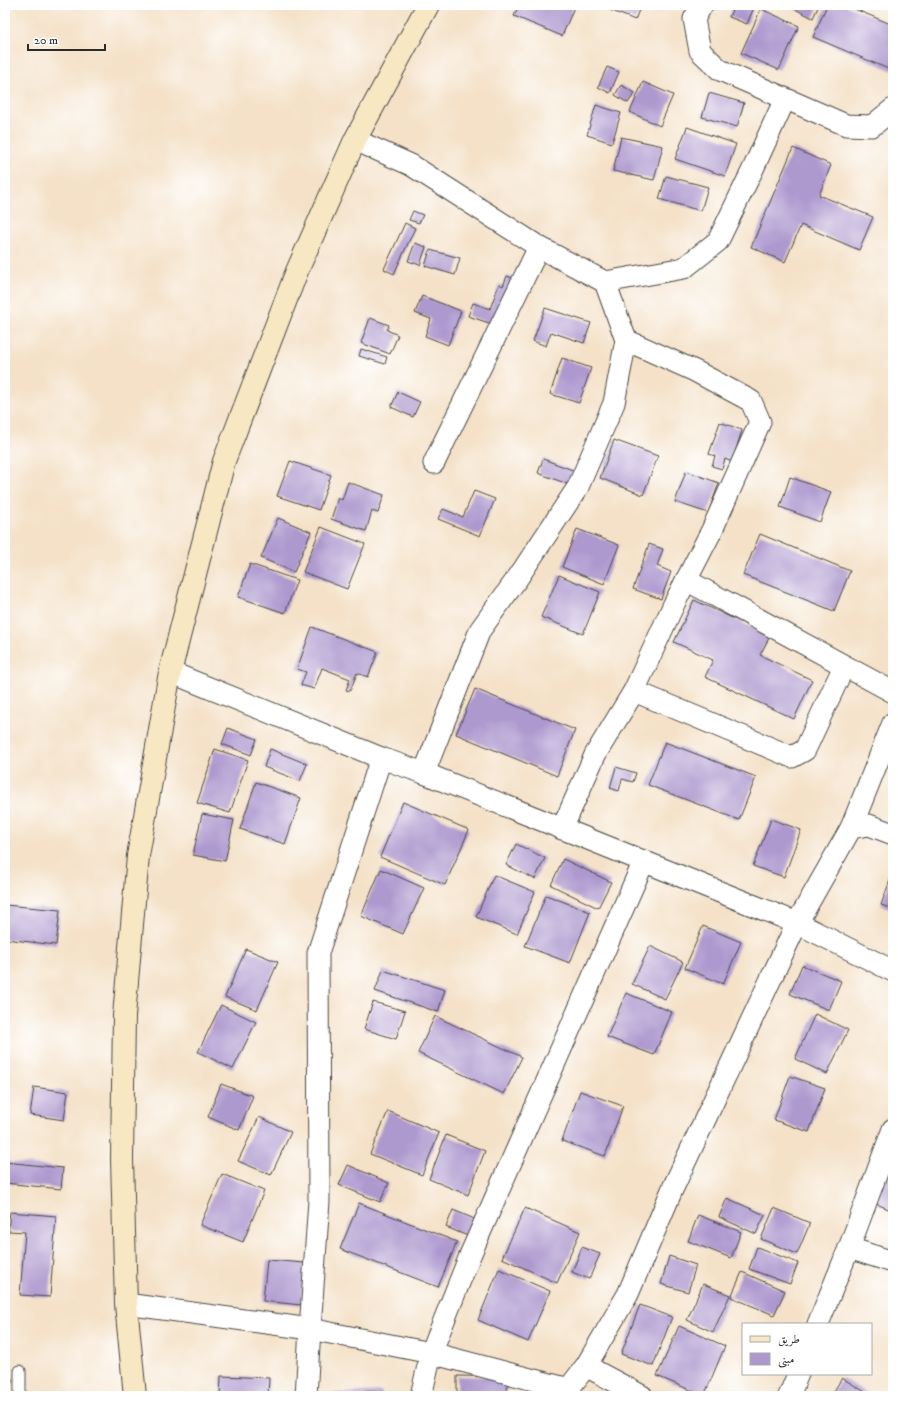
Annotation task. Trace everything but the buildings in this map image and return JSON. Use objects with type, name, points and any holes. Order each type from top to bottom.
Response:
[{"type":"street","points":[[135,1396],[126,1304],[122,1159],[124,1016],[138,856],[170,672],[224,461],[297,271],[355,140],[428,5]]},
{"type":"street","points":[[702,5],[694,19],[700,51],[720,70],[846,125],[872,126],[893,109]]},
{"type":"street","points":[[355,140],[411,165],[539,247],[605,282],[684,268],[718,241],[785,99]]},
{"type":"street","points":[[434,463],[539,247]]},
{"type":"street","points":[[424,773],[480,630],[519,576],[578,488],[614,403],[626,340],[605,282]]},
{"type":"street","points":[[562,829],[595,755],[634,691],[686,580],[712,530],[760,422],[751,401],[695,371],[626,340]]},
{"type":"street","points":[[686,580],[893,692]]},
{"type":"street","points":[[634,691],[792,757],[805,750],[844,666]]},
{"type":"street","points":[[170,672],[381,758],[424,773],[644,861],[797,924],[893,971]]},
{"type":"street","points":[[126,1304],[310,1329],[431,1353],[566,1392],[586,1366],[628,1294],[672,1190],[797,924],[851,828],[893,723]]},
{"type":"street","points":[[306,1396],[319,1200],[318,953],[381,758]]},
{"type":"street","points":[[851,828],[869,825],[893,834]]},
{"type":"street","points":[[421,1396],[431,1353],[471,1253],[644,861]]},
{"type":"street","points":[[818,1323],[849,1248],[893,1129]]},
{"type":"street","points":[[849,1248],[893,1262]]},
{"type":"street","points":[[586,1366],[642,1396]]},
{"type":"street","points":[[789,1396],[798,1375]]},
{"type":"lane","points":[[20,1371],[20,1396]]}]
